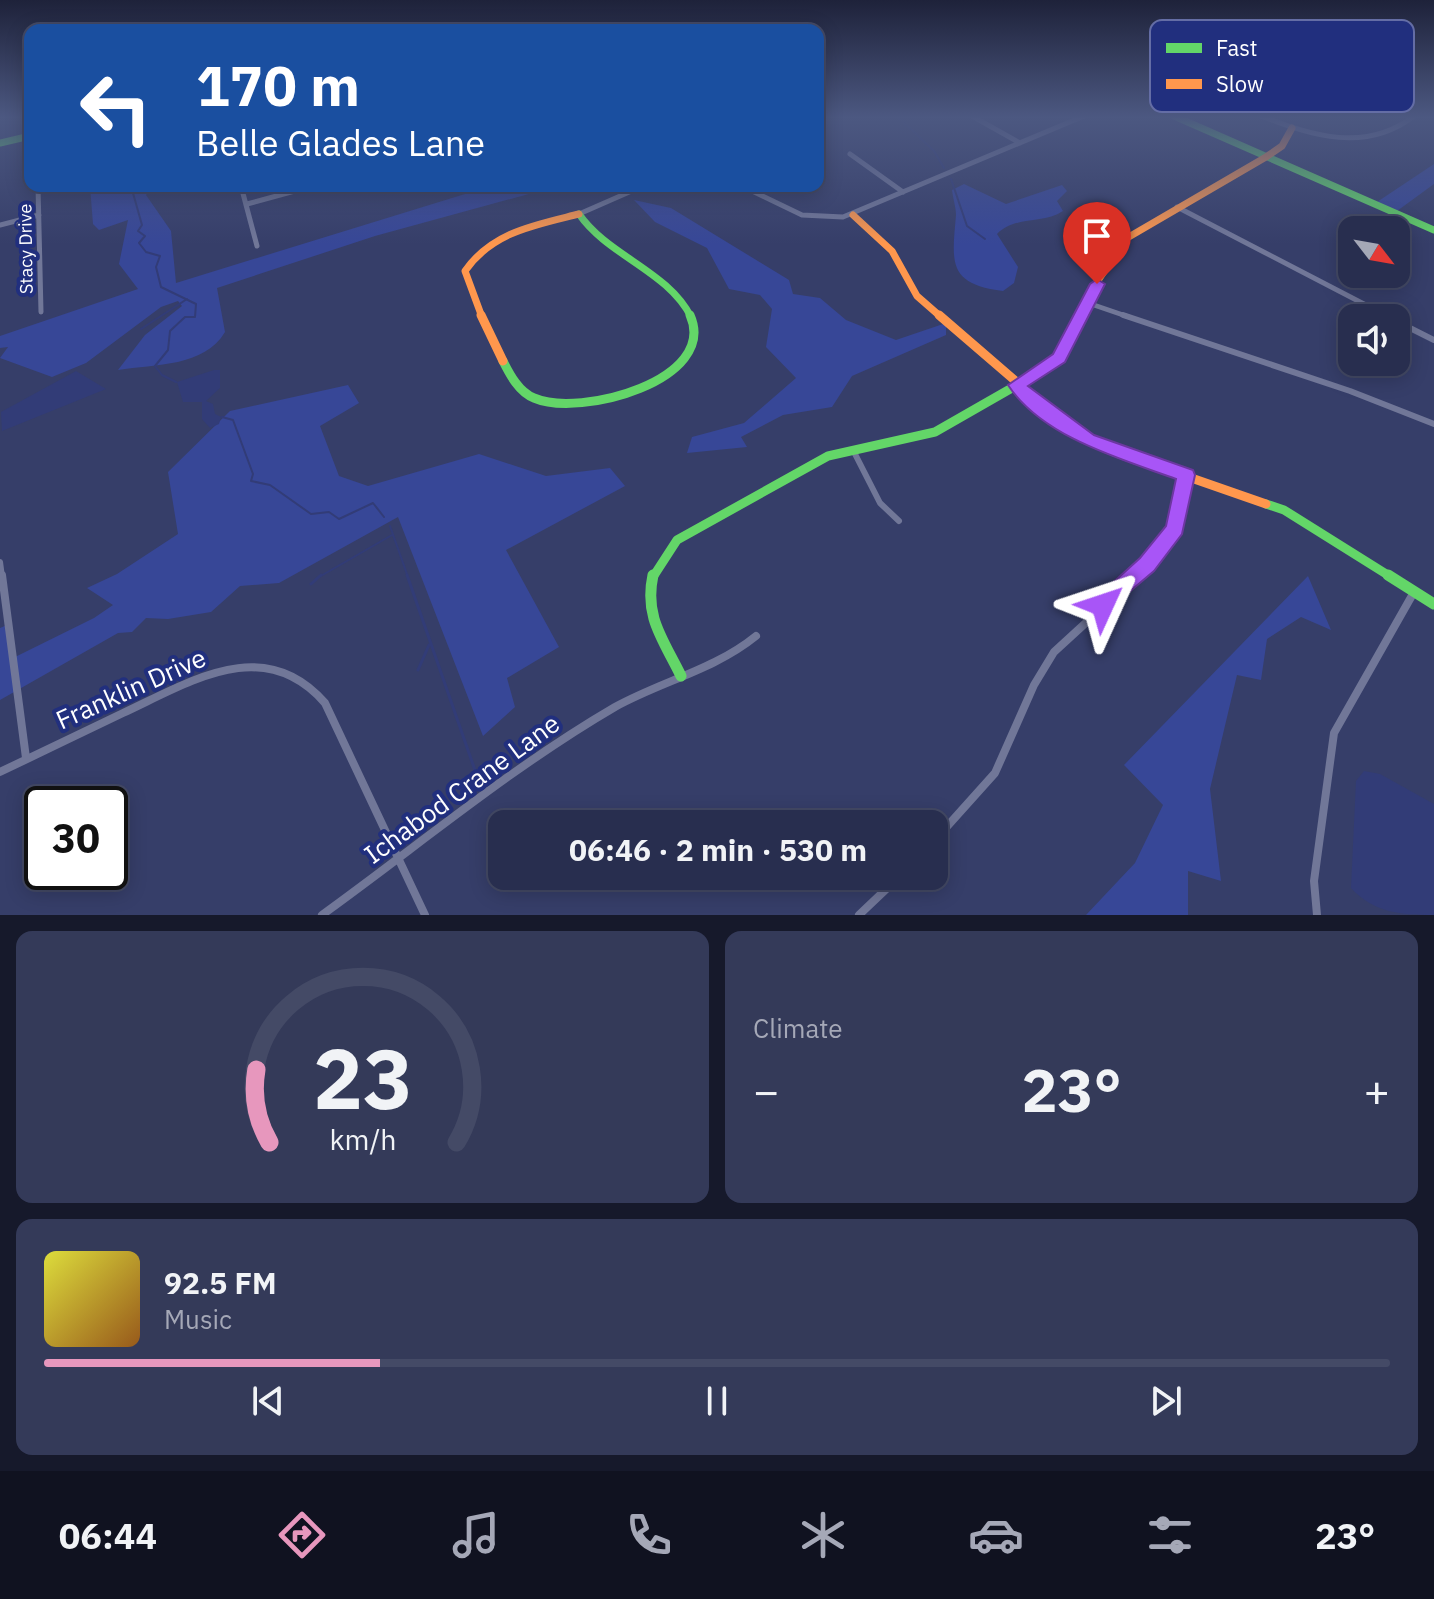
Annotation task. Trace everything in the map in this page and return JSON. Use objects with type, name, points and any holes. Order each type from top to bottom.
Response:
[{"type":"street","points":[[857,159],[903,192]]},
{"type":"street","points":[[753,192],[794,215],[824,220],[853,215],[983,159]]},
{"type":"street","points":[[681,676],[650,614],[649,589],[663,554],[677,540],[828,456],[935,432],[1016,385],[1059,357],[1118,246],[1142,226],[1263,159]]},
{"type":"street","points":[[1270,159],[1434,230]]},
{"type":"street","name":"Stacy Drive","points":[[38,192],[41,312]]},
{"type":"street","points":[[243,192],[257,246]]},
{"type":"street","points":[[247,204],[291,192]]},
{"type":"street","points":[[579,214],[602,243],[677,298],[693,317],[696,336],[689,355],[669,371],[608,399],[565,406],[540,400],[518,386],[481,314],[465,271],[470,258],[492,241],[579,214],[629,192]]},
{"type":"street","points":[[1176,207],[1364,304]]},
{"type":"street","points":[[0,225],[39,215]]},
{"type":"street","points":[[853,215],[892,251],[917,296],[1057,420],[1087,440],[1284,510],[1434,604]]},
{"type":"street","points":[[1088,303],[1362,395],[1434,424]]},
{"type":"street","points":[[1410,328],[1434,340]]},
{"type":"street","points":[[853,450],[880,503],[899,521]]},
{"type":"street","points":[[948,826],[987,786],[999,767],[1011,745],[1022,708],[1055,651],[1163,547],[1178,520],[1186,475]]},
{"type":"street","points":[[0,564],[26,758]]},
{"type":"street","points":[[1317,915],[1314,881],[1334,733],[1414,592]]},
{"type":"street","name":"Ichabod Crane Lane","points":[[322,915],[521,765],[637,695],[718,663],[756,636]]},
{"type":"street","name":"Franklin Drive","points":[[0,772],[212,671],[244,666],[276,668],[304,679],[325,703],[425,915]]},
{"type":"street","points":[[859,915],[885,890]]},
{"type":"shaded area","points":[[1434,164],[1434,184],[1397,211],[1377,202]]},
{"type":"shaded area","points":[[964,184],[1006,204],[1062,185],[1067,191],[1057,201],[1063,211],[1046,218],[1012,224],[997,234],[1018,267],[1014,283],[1003,291],[971,283],[957,268],[954,258],[956,212],[952,190]]},
{"type":"shaded area","points":[[90,192],[148,192],[146,195],[171,231],[176,283],[472,192],[536,192],[375,236],[217,288],[225,332],[205,352],[192,358],[118,370],[145,335],[182,306],[178,301],[161,307],[86,363],[52,377],[0,358],[8,347],[0,348],[0,336],[138,289],[119,264],[128,220],[99,230],[93,224]]},
{"type":"shaded area","points":[[634,200],[671,208],[789,280],[793,294],[820,298],[846,320],[896,340],[946,323],[946,335],[852,376],[832,407],[783,415],[741,437],[747,447],[687,453],[692,437],[744,423],[796,378],[766,347],[772,309],[760,295],[729,289],[707,248],[655,222]]},
{"type":"shaded area","points":[[220,370],[220,388],[206,401],[213,404],[215,414],[221,417],[219,424],[210,428],[202,419],[202,402],[183,402],[177,382]]},
{"type":"shaded area","points":[[76,371],[106,389],[2,431],[1,412]]},
{"type":"shaded area","points":[[348,385],[359,403],[320,426],[339,476],[368,486],[479,454],[546,476],[610,468],[625,486],[506,550],[559,647],[507,678],[515,707],[483,736],[398,517],[279,583],[240,586],[211,612],[168,619],[146,618],[132,632],[118,633],[0,700],[0,628],[7,625],[11,659],[94,618],[113,605],[87,588],[117,574],[178,534],[168,472],[230,411]]},
{"type":"shaded area","points":[[1308,576],[1331,630],[1301,617],[1267,639],[1261,680],[1237,675],[1210,789],[1221,881],[1188,871],[1188,915],[1086,915],[1135,863],[1163,805],[1124,765]]},
{"type":"shaded area","points":[[1364,771],[1380,774],[1434,804],[1434,915],[1379,908],[1351,888],[1356,781]]},
{"type":"waterway","points":[[939,159],[944,168]]},
{"type":"waterway","points":[[951,179],[967,226],[985,239]]},
{"type":"waterway","points":[[133,192],[142,225],[138,231],[145,236],[139,243],[146,252],[160,256],[156,267],[161,287],[186,299]]},
{"type":"waterway","points":[[141,329],[186,299]]},
{"type":"waterway","points":[[176,382],[162,375],[155,366],[168,350],[170,331],[185,317],[195,317],[196,304],[186,299]]},
{"type":"waterway","points":[[222,417],[233,420],[253,474],[251,481],[270,485],[311,514],[329,512],[339,519],[373,503],[384,517]]},
{"type":"waterway","points":[[390,526],[408,577]]},
{"type":"waterway","points":[[319,577],[392,535]]},
{"type":"waterway","points":[[311,584],[321,575]]},
{"type":"waterway","points":[[407,575],[477,776]]},
{"type":"waterway","points":[[418,670],[429,645]]},
{"type":"traffic: fast","points":[[1271,159],[1434,230]]},
{"type":"traffic: fast","points":[[503,361],[520,387],[534,398],[575,404],[600,401],[649,384],[670,372],[686,357],[695,340],[695,326],[678,299],[607,246],[579,214]]},
{"type":"traffic: fast","points":[[681,676],[650,614],[648,598],[654,570],[677,540],[828,456],[935,432],[1045,369],[1066,348],[1097,282]]},
{"type":"traffic: fast","points":[[1266,504],[1284,510],[1434,604]]},
{"type":"traffic: slow","points":[[1097,282],[1106,264],[1127,238],[1263,159]]},
{"type":"traffic: slow","points":[[503,361],[473,297],[465,271],[474,257],[500,238],[530,226],[579,214]]},
{"type":"traffic: slow","points":[[853,215],[892,251],[917,296],[1077,434],[1111,450],[1266,504]]},
{"type":"route","points":[[1097,284],[1059,357],[1045,369],[1016,385],[1057,420],[1087,440],[1186,475],[1175,529],[1147,565],[1103,605]]}]
